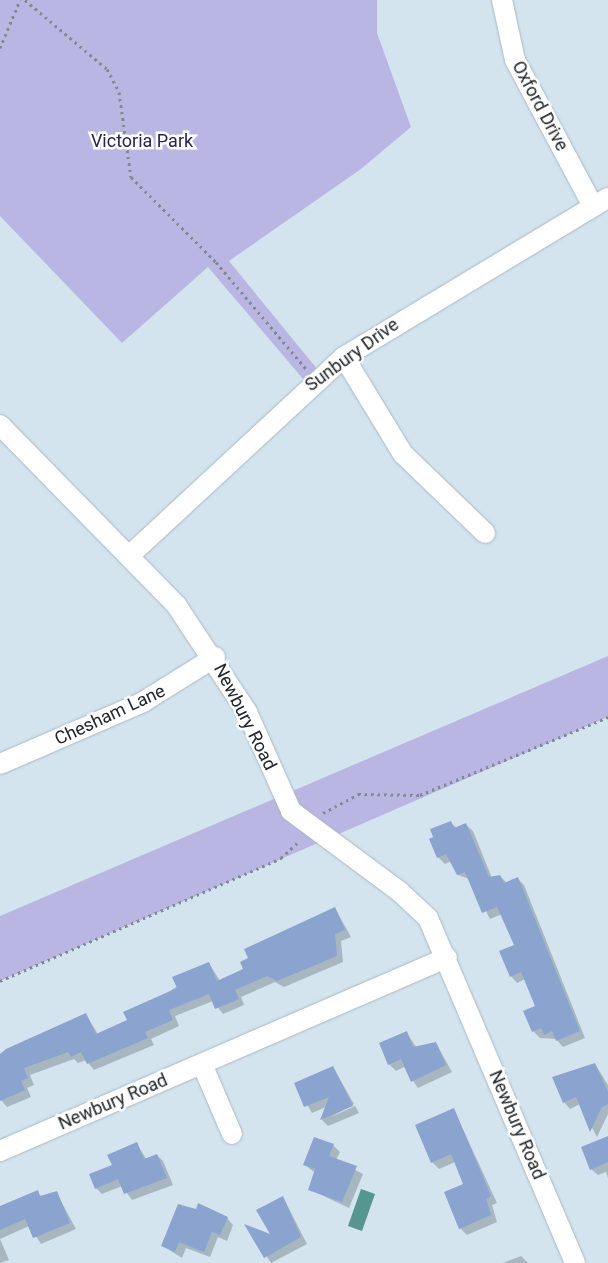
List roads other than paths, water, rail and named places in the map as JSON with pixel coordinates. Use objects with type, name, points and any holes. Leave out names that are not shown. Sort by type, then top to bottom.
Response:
[{"type":"street","name":"Oxford Drive","points":[[502,0],[515,60],[600,202]]},
{"type":"street","name":"Sunbury Drive","points":[[129,556],[315,380],[344,357],[600,202]]},
{"type":"street","points":[[344,357],[403,454],[485,533]]},
{"type":"street","name":"Newbury Road","points":[[0,425],[177,606],[215,657],[246,712],[291,811],[417,906],[432,924],[575,1263]]},
{"type":"street","name":"Chesham Lane","points":[[0,764],[143,702],[215,657]]},
{"type":"street","name":"Newbury Road","points":[[0,1151],[447,958]]},
{"type":"street","points":[[202,1064],[232,1134]]},
{"type":"park label","name":"Victoria Park","points":[[142,141]]}]
